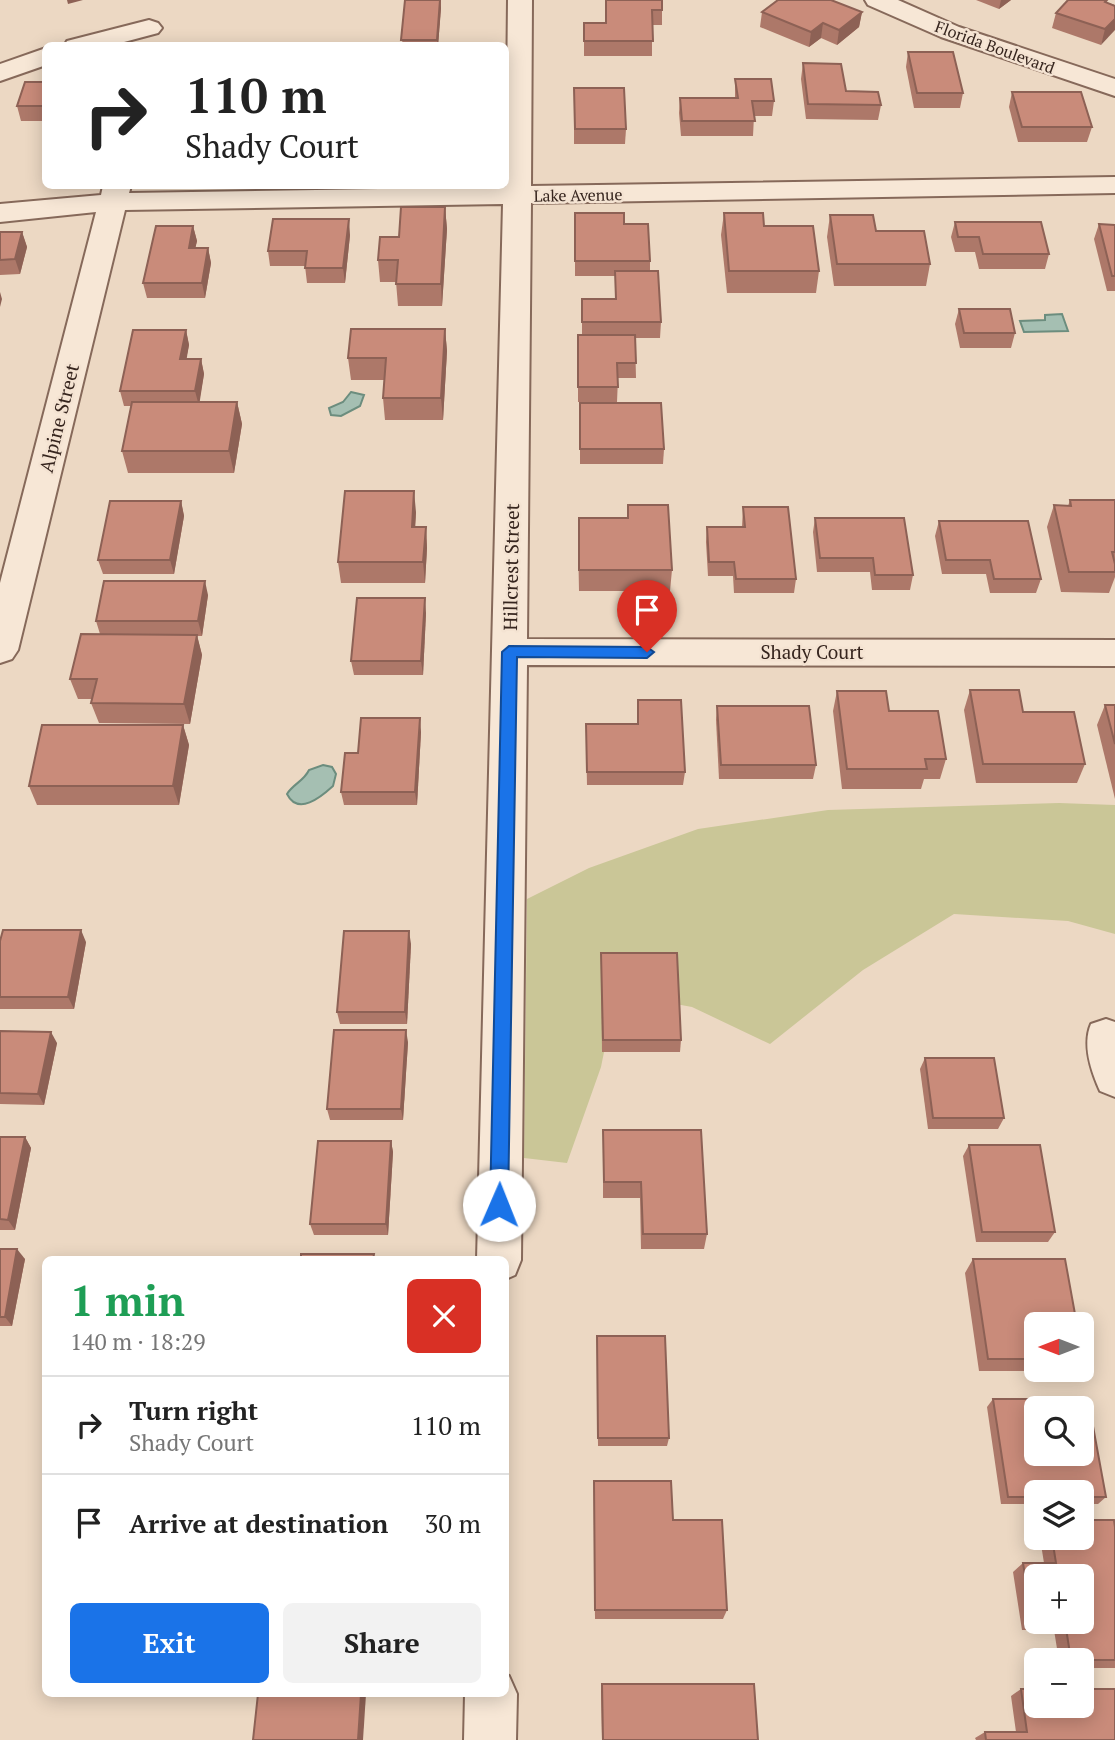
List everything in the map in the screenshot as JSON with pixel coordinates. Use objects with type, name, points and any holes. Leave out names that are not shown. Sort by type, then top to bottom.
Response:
[{"type":"street","points":[[108,42],[148,37],[156,0]]},
{"type":"street","name":"Hillcrest Street","points":[[499,1256],[520,0]]},
{"type":"street","name":"Florida Boulevard","points":[[877,0],[950,32],[1115,88]]},
{"type":"street","points":[[0,73],[42,57]]},
{"type":"street","name":"Lake Avenue","points":[[0,213],[115,194],[517,196],[1115,185]]},
{"type":"street","name":"Alpine Street","points":[[0,650],[115,194]]},
{"type":"street","name":"Shady Court","points":[[509,652],[1115,653]]},
{"type":"street","points":[[1106,1037],[1115,1078]]},
{"type":"street","points":[[490,1740],[491,1697]]},
{"type":"shaded area","points":[[1062,314],[1068,331],[1024,332],[1020,321],[1045,320],[1045,315]]},
{"type":"shaded area","points":[[351,392],[364,395],[360,406],[341,416],[331,415],[329,408],[343,402]]},
{"type":"shaded area","points":[[323,765],[332,767],[336,774],[333,786],[310,802],[297,804],[287,794],[289,791],[309,770]]},
{"type":"shaded area","points":[[1059,803],[1115,805],[1115,934],[1068,921],[954,914],[863,970],[770,1044],[692,1007],[616,993],[601,1067],[567,1163],[524,1158],[527,899],[589,868],[698,829],[828,810]]},
{"type":"building","points":[[405,0],[440,0],[437,40],[401,40]]},
{"type":"building","points":[[606,0],[662,0],[662,10],[652,10],[653,41],[584,41],[584,23],[606,23]]},
{"type":"building","points":[[778,0],[831,0],[862,12],[839,30],[823,23],[811,32],[762,12]]},
{"type":"building","points":[[1068,0],[1107,0],[1105,2],[1115,6],[1115,19],[1105,29],[1056,13]]},
{"type":"building","points":[[908,52],[953,52],[963,93],[917,93]]},
{"type":"building","points":[[803,63],[841,64],[846,91],[878,92],[881,105],[808,104]]},
{"type":"building","points":[[735,79],[771,79],[774,101],[752,101],[755,121],[682,121],[680,98],[738,98]]},
{"type":"building","points":[[25,82],[42,82],[42,106],[17,106]]},
{"type":"building","points":[[574,88],[624,88],[626,129],[575,129]]},
{"type":"building","points":[[1012,92],[1081,92],[1092,127],[1022,127]]},
{"type":"building","points":[[401,207],[445,207],[441,284],[396,284],[398,260],[378,260],[380,237],[399,237]]},
{"type":"building","points":[[575,213],[624,213],[624,224],[648,224],[650,261],[575,261]]},
{"type":"building","points":[[724,213],[763,213],[764,226],[813,226],[819,271],[729,271]]},
{"type":"building","points":[[830,215],[873,215],[876,231],[924,231],[930,264],[837,264]]},
{"type":"building","points":[[273,219],[349,219],[343,268],[305,268],[307,251],[268,251]]},
{"type":"building","points":[[955,222],[1041,222],[1049,254],[983,254],[979,237],[958,237]]},
{"type":"building","points":[[1099,224],[1115,225],[1115,276],[1112,276]]},
{"type":"building","points":[[156,226],[193,226],[189,248],[208,248],[202,283],[143,283]]},
{"type":"building","points":[[0,232],[22,232],[15,259],[0,260]]},
{"type":"building","points":[[615,271],[658,271],[661,322],[582,322],[582,299],[616,299]]},
{"type":"building","points":[[959,309],[1010,309],[1015,333],[964,333]]},
{"type":"building","points":[[351,329],[445,329],[441,398],[383,398],[386,358],[348,358]]},
{"type":"building","points":[[133,330],[186,330],[180,359],[201,359],[195,391],[120,391]]},
{"type":"building","points":[[578,335],[635,335],[636,363],[617,363],[618,387],[578,387]]},
{"type":"building","points":[[132,402],[237,402],[229,451],[122,451]]},
{"type":"building","points":[[580,403],[661,403],[664,449],[580,449]]},
{"type":"building","points":[[345,491],[414,491],[412,527],[426,527],[423,562],[338,562]]},
{"type":"building","points":[[1070,500],[1115,500],[1115,552],[1112,552],[1115,572],[1069,572],[1054,505],[1071,506]]},
{"type":"building","points":[[110,501],[181,501],[170,560],[98,560]]},
{"type":"building","points":[[628,505],[668,505],[672,570],[579,570],[579,518],[628,518]]},
{"type":"building","points":[[743,507],[788,507],[796,579],[736,579],[734,562],[709,562],[707,527],[745,527]]},
{"type":"building","points":[[815,518],[904,518],[913,575],[875,575],[873,558],[820,558]]},
{"type":"building","points":[[939,521],[1028,521],[1041,579],[994,579],[990,560],[946,560]]},
{"type":"building","points":[[104,581],[205,581],[198,621],[96,621]]},
{"type":"building","points":[[357,598],[425,598],[421,661],[351,661]]},
{"type":"building","points":[[81,634],[197,635],[184,704],[91,703],[97,679],[70,679]]},
{"type":"building","points":[[970,690],[1019,690],[1023,712],[1074,712],[1085,764],[983,764]]},
{"type":"building","points":[[837,691],[886,691],[889,711],[938,711],[946,759],[925,759],[927,769],[847,769]]},
{"type":"building","points":[[638,700],[681,700],[685,772],[587,772],[586,724],[638,724]]},
{"type":"building","points":[[1105,705],[1115,705],[1115,744]]},
{"type":"building","points":[[717,706],[809,706],[816,765],[721,765]]},
{"type":"building","points":[[361,718],[420,718],[415,792],[341,792],[345,753],[358,753]]},
{"type":"building","points":[[42,725],[183,725],[173,786],[29,786]]},
{"type":"building","points":[[3,930],[81,930],[68,997],[0,997],[0,941]]},
{"type":"building","points":[[344,931],[409,931],[405,1012],[337,1012]]},
{"type":"building","points":[[601,953],[677,953],[681,1040],[603,1040]]},
{"type":"building","points":[[334,1030],[406,1030],[401,1109],[327,1109]]},
{"type":"building","points":[[0,1031],[51,1032],[38,1094],[0,1093]]},
{"type":"building","points":[[925,1058],[994,1058],[1004,1118],[933,1118]]},
{"type":"building","points":[[603,1130],[701,1130],[707,1234],[643,1234],[641,1182],[604,1182]]},
{"type":"building","points":[[0,1137],[25,1137],[8,1220],[0,1219]]},
{"type":"building","points":[[318,1141],[391,1141],[386,1224],[310,1224]]},
{"type":"building","points":[[969,1145],[1040,1145],[1055,1232],[982,1232]]},
{"type":"building","points":[[0,1249],[17,1249],[5,1317],[0,1317]]},
{"type":"building","points":[[301,1254],[374,1254],[374,1256]]},
{"type":"building","points":[[973,1259],[1065,1259],[1075,1312],[1024,1312],[1024,1359],[988,1359]]},
{"type":"building","points":[[597,1336],[665,1336],[669,1438],[598,1438]]},
{"type":"building","points":[[993,1399],[1024,1399],[1024,1466],[1094,1466],[1094,1432],[1106,1497],[1094,1497],[1094,1480],[1024,1480],[1024,1497],[1008,1497]]},
{"type":"building","points":[[594,1481],[671,1481],[673,1520],[722,1520],[727,1610],[595,1610]]},
{"type":"building","points":[[1094,1520],[1114,1520],[1115,1660],[1094,1660],[1094,1648],[1069,1648],[1067,1634],[1094,1634],[1094,1564],[1024,1564],[1024,1570],[1023,1563],[1056,1563],[1054,1550],[1094,1550]]},
{"type":"building","points":[[602,1684],[754,1684],[758,1740],[603,1740]]},
{"type":"building","points":[[1021,1689],[1024,1689],[1024,1710]]},
{"type":"building","points":[[1094,1689],[1115,1689],[1115,1740],[986,1740],[985,1732],[1027,1732],[1025,1718],[1094,1718]]},
{"type":"building","points":[[258,1697],[361,1697],[358,1740],[253,1740]]},
{"type":"route","points":[[499,1205],[509,652],[647,652]]}]
